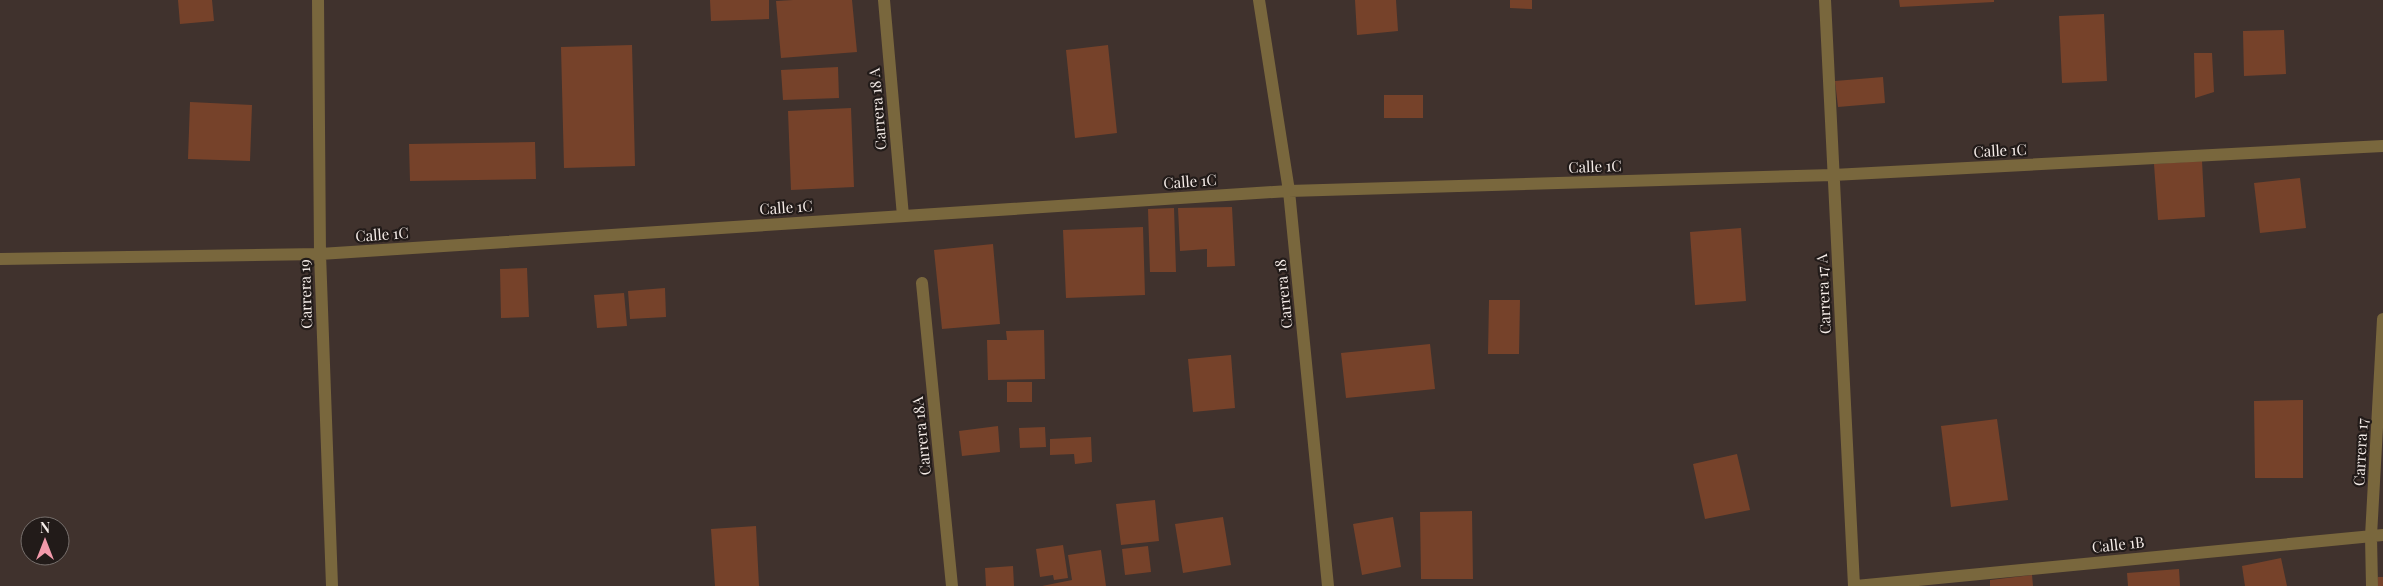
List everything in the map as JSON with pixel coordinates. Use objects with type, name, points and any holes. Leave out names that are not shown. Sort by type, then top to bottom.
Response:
[{"type":"street","name":"Carrera 19","points":[[318,0],[320,254],[332,586]]},
{"type":"street","name":"Carrera 18 A","points":[[884,0],[903,216]]},
{"type":"street","name":"Carrera 18","points":[[1259,0],[1289,191],[1328,586]]},
{"type":"street","name":"Carrera 17 A","points":[[1825,0],[1855,586]]},
{"type":"street","name":"Calle 1C","points":[[0,259],[320,254],[1289,191],[1834,175],[2383,146]]},
{"type":"street","name":"Carrera 18A","points":[[922,283],[952,586]]},
{"type":"street","name":"Carrera 17","points":[[2372,586],[2377,535],[2383,319]]},
{"type":"street","name":"Calle 1B","points":[[1855,586],[2377,535]]},
{"type":"building","points":[[178,0],[212,0],[214,21],[180,24]]},
{"type":"building","points":[[710,0],[769,0],[769,19],[711,21]]},
{"type":"building","points":[[852,0],[857,52],[781,58],[776,1]]},
{"type":"building","points":[[1355,0],[1396,0],[1398,31],[1357,35]]},
{"type":"building","points":[[1510,0],[1532,0],[1532,9],[1510,8]]},
{"type":"building","points":[[1899,0],[1994,0],[1994,2],[1900,7]]},
{"type":"building","points":[[2104,14],[2107,81],[2062,83],[2059,16]]},
{"type":"building","points":[[2284,30],[2286,74],[2244,76],[2243,31]]},
{"type":"building","points":[[632,45],[635,166],[564,168],[561,47]]},
{"type":"building","points":[[1108,45],[1117,133],[1075,138],[1066,50]]},
{"type":"building","points":[[2194,53],[2212,53],[2214,92],[2195,98]]},
{"type":"building","points":[[838,67],[839,98],[783,100],[781,70]]},
{"type":"building","points":[[1883,77],[1885,103],[1838,107],[1835,81]]},
{"type":"building","points":[[1384,95],[1423,95],[1423,118],[1384,118]]},
{"type":"building","points":[[190,102],[252,105],[250,161],[188,159]]},
{"type":"building","points":[[851,108],[854,187],[791,190],[788,111]]},
{"type":"building","points":[[535,142],[536,179],[410,181],[409,144]]},
{"type":"building","points":[[2202,161],[2205,217],[2158,220],[2154,164]]},
{"type":"building","points":[[2300,178],[2306,228],[2260,233],[2254,183]]},
{"type":"building","points":[[1232,207],[1235,266],[1207,267],[1207,249],[1180,251],[1178,208]]},
{"type":"building","points":[[1174,208],[1176,272],[1150,272],[1148,209]]},
{"type":"building","points":[[1143,227],[1145,295],[1066,298],[1063,230]]},
{"type":"building","points":[[1741,228],[1746,301],[1695,305],[1690,232]]},
{"type":"building","points":[[993,244],[1000,324],[942,329],[934,250]]},
{"type":"building","points":[[527,268],[529,317],[501,318],[500,269]]},
{"type":"building","points":[[665,288],[666,317],[630,319],[628,291]]},
{"type":"building","points":[[624,293],[627,326],[597,328],[594,295]]},
{"type":"building","points":[[1489,300],[1520,300],[1519,354],[1488,354]]},
{"type":"building","points":[[1044,330],[1045,379],[988,380],[987,340],[1007,340],[1006,331]]},
{"type":"building","points":[[1430,344],[1435,389],[1346,398],[1341,353]]},
{"type":"building","points":[[1231,355],[1235,408],[1193,412],[1188,359]]},
{"type":"building","points":[[1007,382],[1032,382],[1032,402],[1007,402]]},
{"type":"building","points":[[2303,400],[2303,478],[2255,478],[2254,401]]},
{"type":"building","points":[[1997,419],[2008,500],[1951,507],[1941,426]]},
{"type":"building","points":[[998,426],[1000,452],[962,456],[959,431]]},
{"type":"building","points":[[1045,427],[1046,447],[1020,448],[1019,428]]},
{"type":"building","points":[[1091,437],[1092,462],[1075,464],[1074,454],[1050,455],[1050,439]]},
{"type":"building","points":[[1737,454],[1750,510],[1705,519],[1693,464]]},
{"type":"building","points":[[1155,500],[1159,541],[1121,545],[1116,504]]},
{"type":"building","points":[[1472,511],[1473,579],[1421,579],[1420,512]]},
{"type":"building","points":[[1223,517],[1231,565],[1183,573],[1175,524]]},
{"type":"building","points":[[1393,517],[1401,567],[1362,575],[1353,524]]},
{"type":"building","points":[[756,526],[759,586],[715,586],[711,529]]},
{"type":"building","points":[[1063,545],[1068,578],[1054,580],[1053,575],[1040,577],[1036,549]]},
{"type":"building","points":[[1148,546],[1151,572],[1125,575],[1122,549]]},
{"type":"building","points":[[1101,550],[1106,586],[1042,586],[1072,580],[1068,555]]},
{"type":"building","points":[[2281,558],[2287,586],[2245,586],[2242,566]]},
{"type":"building","points":[[1013,566],[1014,586],[986,586],[985,568]]},
{"type":"building","points":[[2179,569],[2180,586],[2128,586],[2127,573]]},
{"type":"building","points":[[2032,575],[2033,586],[1990,586],[1990,580]]},
{"type":"building","points":[[2378,577],[2383,577],[2383,586],[2378,586]]}]
